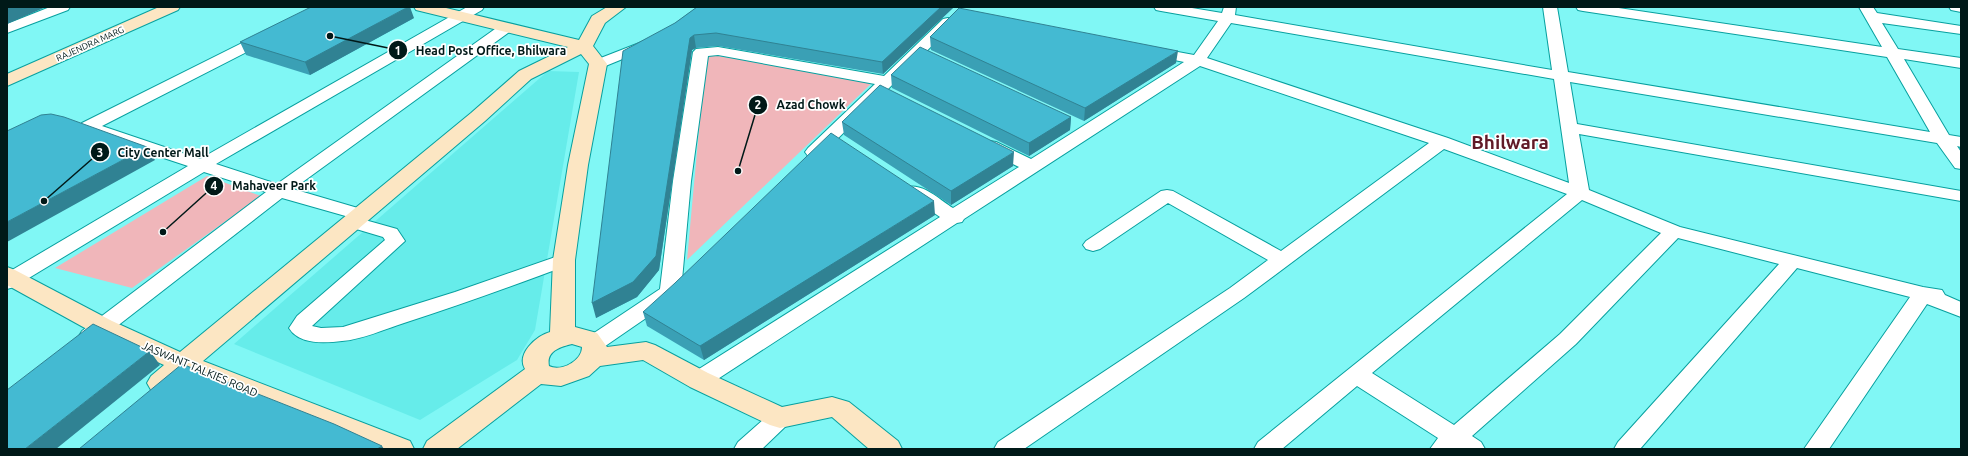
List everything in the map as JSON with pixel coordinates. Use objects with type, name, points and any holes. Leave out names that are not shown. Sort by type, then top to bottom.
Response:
[{"type":"street","points":[[7,29],[63,7]]},
{"type":"street","name":"RAJENDRA MARG","points":[[7,81],[172,7]]},
{"type":"street","points":[[422,7],[584,46],[598,64],[578,165],[564,260],[562,336]]},
{"type":"street","points":[[9,278],[477,7]]},
{"type":"street","points":[[147,394],[478,117],[525,75],[584,46],[598,20],[618,7]]},
{"type":"street","points":[[1161,7],[1229,13],[1562,76],[1961,142]]},
{"type":"street","points":[[1550,7],[1562,76],[1568,127],[1580,193]]},
{"type":"street","points":[[1583,7],[1961,63]]},
{"type":"street","points":[[1956,7],[1961,8]]},
{"type":"street","points":[[1869,12],[1942,138],[1961,164]]},
{"type":"street","points":[[1869,12],[1961,30]]},
{"type":"street","points":[[802,163],[837,140],[886,89],[925,54],[960,13]]},
{"type":"street","points":[[698,380],[1033,167],[1081,128],[1198,60],[1229,13]]},
{"type":"street","points":[[79,345],[279,192],[507,27]]},
{"type":"street","points":[[88,127],[277,32]]},
{"type":"street","points":[[598,64],[660,38]]},
{"type":"street","points":[[1136,48],[1198,60],[1442,142],[1580,193],[1674,231],[1923,294],[1961,310]]},
{"type":"street","points":[[670,292],[682,181],[701,52],[718,51],[886,89]]},
{"type":"street","points":[[70,123],[88,127],[357,218],[390,233],[395,241],[304,321],[300,328],[305,332],[321,335],[344,334],[462,297],[564,260]]},
{"type":"street","points":[[1568,127],[1961,196]]},
{"type":"street","points":[[977,139],[1033,167]]},
{"type":"street","points":[[1006,449],[1236,294],[1442,142]]},
{"type":"street","points":[[902,183],[955,218]]},
{"type":"street","points":[[1266,449],[1356,374],[1580,193]]},
{"type":"street","points":[[1093,245],[1167,195],[1282,260]]},
{"type":"street","points":[[1448,443],[1568,339],[1674,231]]},
{"type":"street","points":[[1626,449],[1794,261]]},
{"type":"street","points":[[593,351],[589,339],[581,336],[562,336],[545,344],[535,356],[535,368],[539,372],[554,377],[567,375],[580,370],[593,351],[670,292],[687,275]]},
{"type":"street","name":"JASWANT TALKIES ROAD","points":[[9,278],[103,327],[184,364],[400,449]]},
{"type":"street","points":[[1923,294],[1961,297]]},
{"type":"street","points":[[1816,449],[1840,417],[1923,294]]},
{"type":"street","points":[[593,351],[646,351],[698,380],[780,418]]},
{"type":"street","points":[[437,449],[539,372]]},
{"type":"street","points":[[1356,374],[1448,443],[1474,449]]},
{"type":"street","points":[[748,448],[780,418],[832,406],[840,409],[888,449]]},
{"type":"shaded area","points":[[706,54],[874,81],[687,260]]},
{"type":"shaded area","points":[[548,71],[579,72],[535,330],[517,360],[420,420],[234,344]]},
{"type":"shaded area","points":[[207,176],[261,196],[132,288],[55,268]]},
{"type":"building","points":[[311,7],[408,7],[305,62],[240,42]]},
{"type":"building","points":[[697,7],[941,7],[882,62],[716,33],[694,35],[690,38],[656,256],[633,282],[592,303],[623,51],[675,23]]},
{"type":"building","points":[[959,8],[1178,51],[1085,108],[930,37]]},
{"type":"building","points":[[920,47],[1071,117],[1029,143],[891,75]]},
{"type":"building","points":[[880,85],[1014,152],[951,191],[842,122]]},
{"type":"building","points":[[51,114],[64,117],[147,147],[7,222],[7,131],[41,115]]},
{"type":"building","points":[[831,133],[934,201],[700,346],[643,312],[675,283]]},
{"type":"building","points":[[93,324],[150,351],[25,449],[7,449],[7,390]]},
{"type":"building","points":[[182,364],[334,424],[382,446],[377,449],[79,449]]},
{"type":"place","name":"Head Post Office, Bhilwara","points":[[330,36]]},
{"type":"place","name":"Azad Chowk","points":[[738,171]]},
{"type":"place","name":"City Center Mall","points":[[44,201]]},
{"type":"place","name":"Mahaveer Park","points":[[163,232]]},
{"type":"district","name":"Bhilwara","points":[[1510,142]]}]
